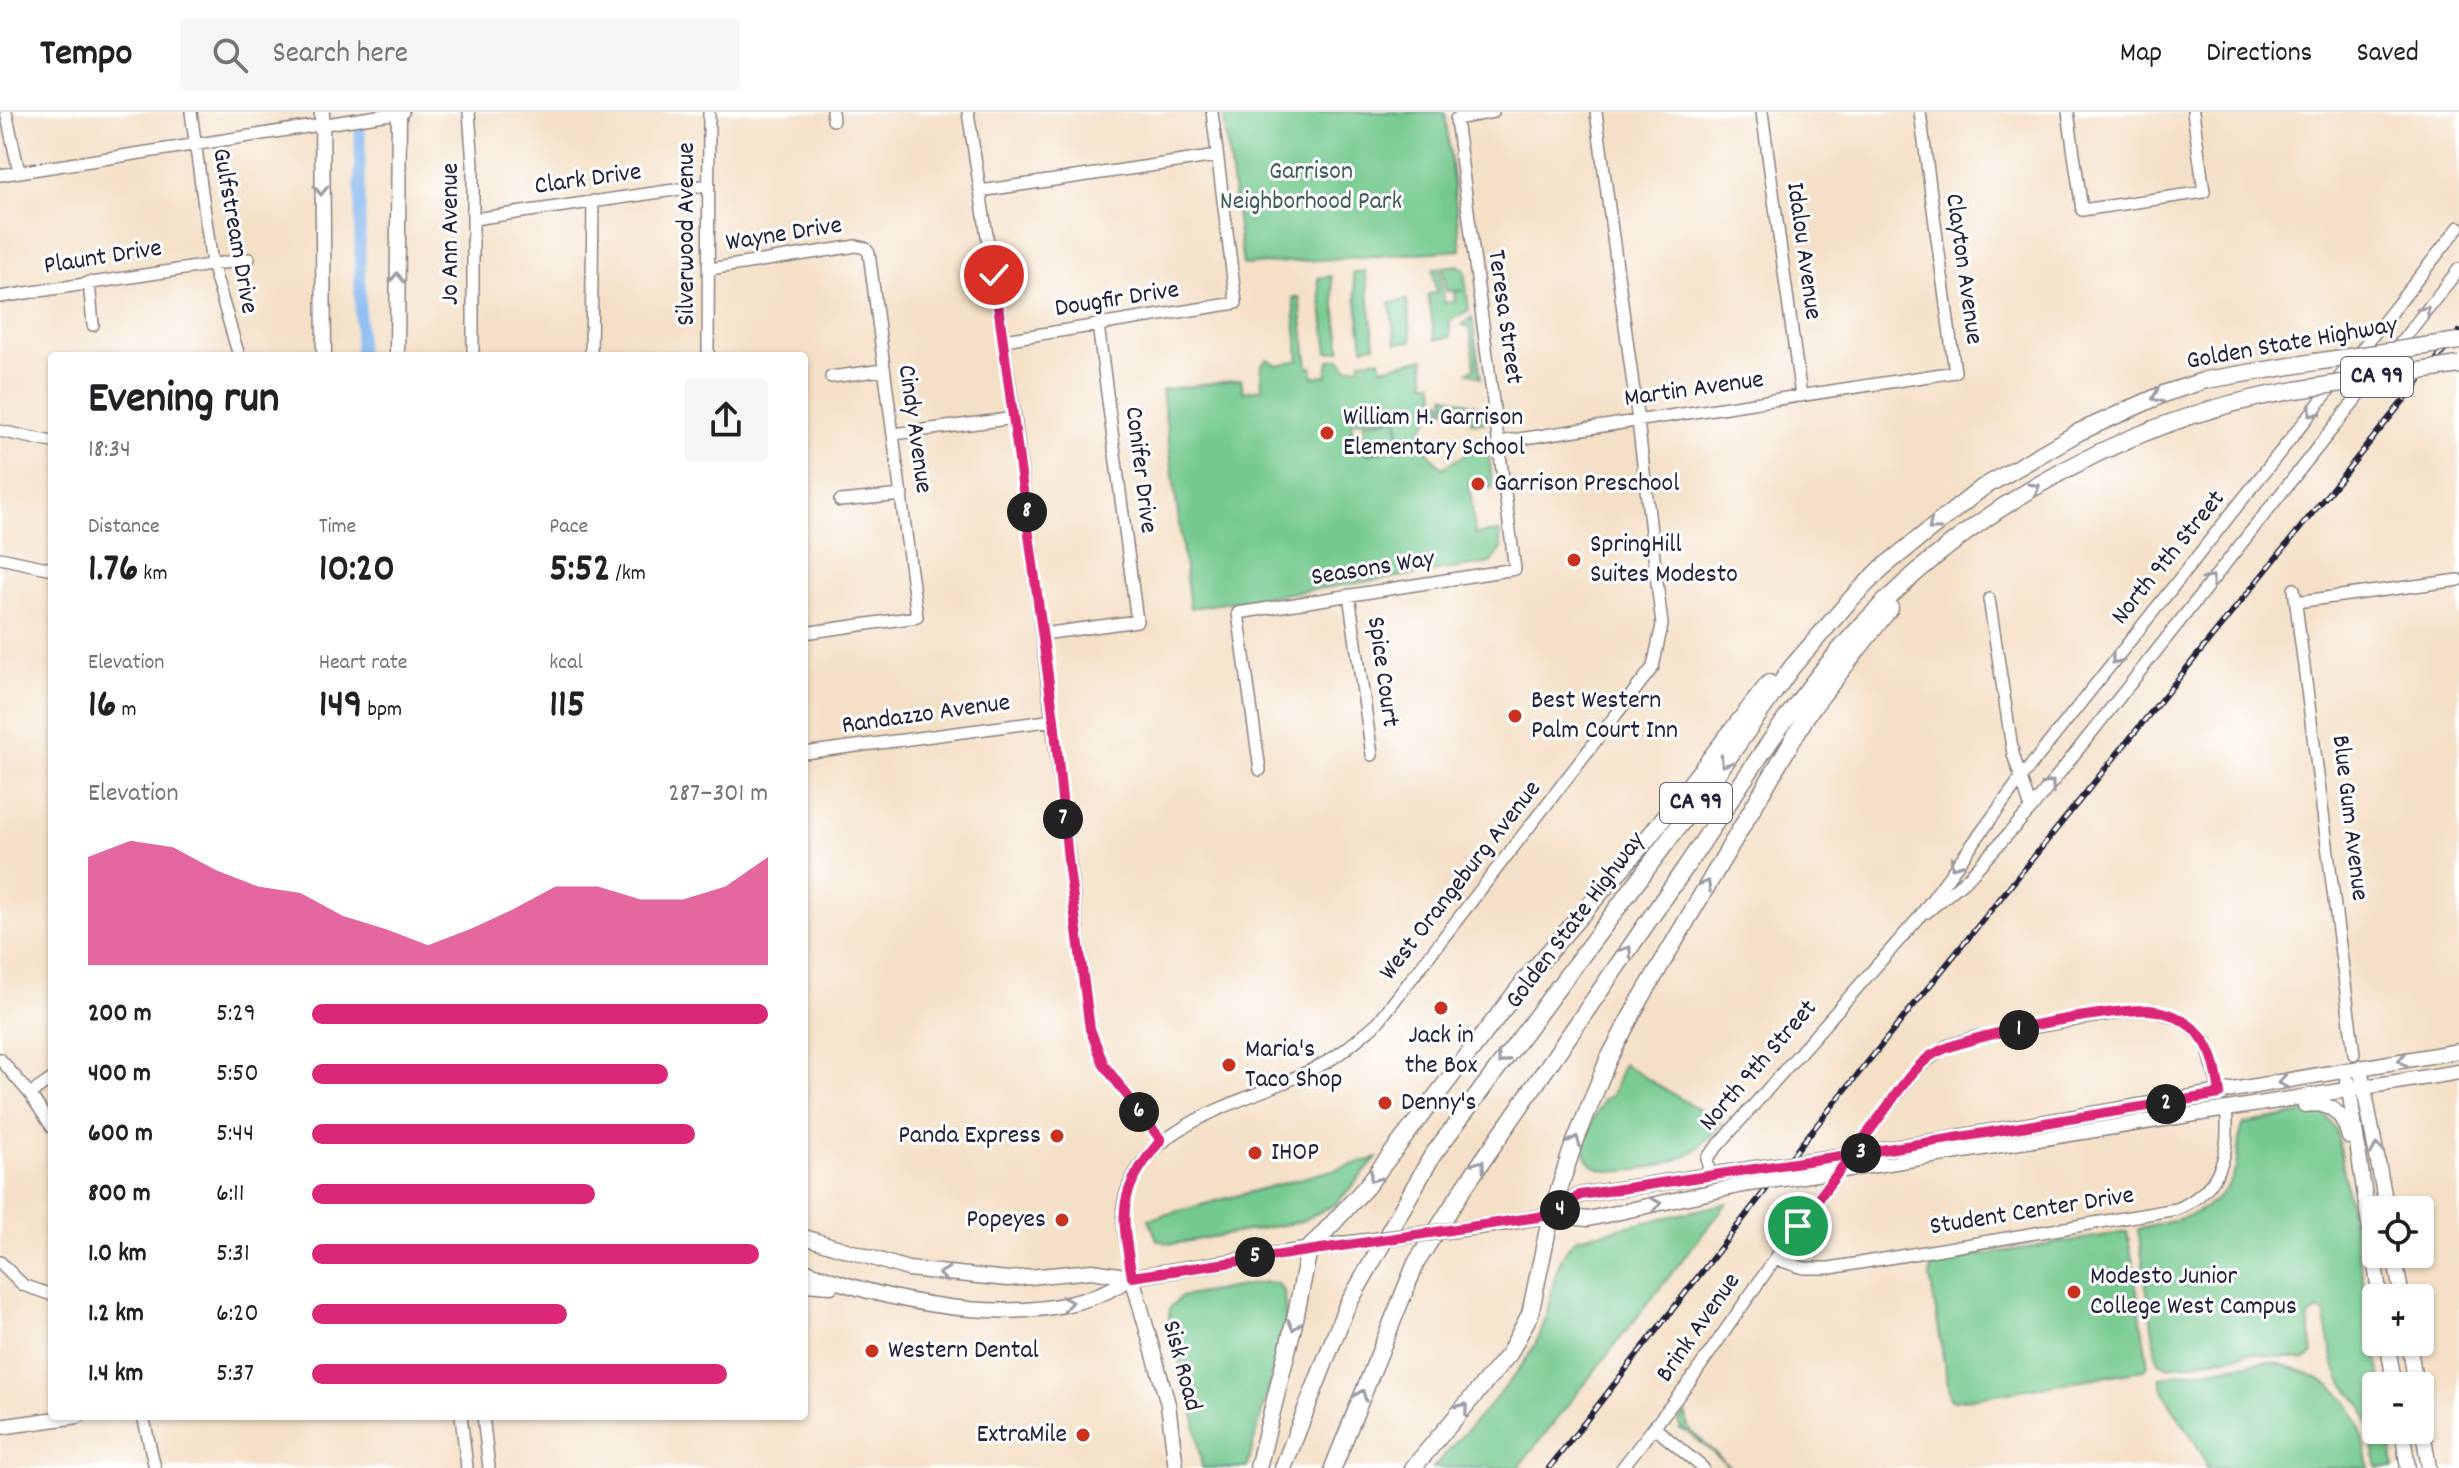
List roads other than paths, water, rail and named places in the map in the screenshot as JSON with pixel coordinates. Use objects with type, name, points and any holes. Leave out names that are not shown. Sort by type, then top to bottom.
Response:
[{"type":"highway","name":"Golden State Highway","points":[[1283,1468],[1346,1308],[1432,1156],[1705,791],[1792,667],[1882,568],[1982,488],[2079,432],[2193,384],[2459,341]]},
{"type":"highway","name":"Golden State Highway","points":[[1333,1468],[1416,1263],[1465,1186],[1822,670],[1860,626],[1918,572],[2018,497],[2092,457],[2208,411],[2296,390],[2459,365]]},
{"type":"highway","points":[[1413,1468],[1509,1354],[1521,1332],[1535,1295],[1551,1215],[1571,1152],[1608,1060],[1660,962],[1809,712],[1918,572]]},
{"type":"highway","points":[[1258,1468],[1309,1249],[1366,1187],[1534,969],[1648,838],[1739,718],[1788,660],[1851,599]]},
{"type":"main road","points":[[397,352],[400,112]]},
{"type":"main road","points":[[322,118],[324,352]]},
{"type":"main road","points":[[1551,1215],[1580,1195],[1709,1173],[1894,1148],[2220,1094],[2353,1064],[2459,1051]]},
{"type":"main road","name":"Blue Gum Avenue","points":[[2353,1064],[2366,1087],[2385,1196]]},
{"type":"main road","name":"Blue Gum Avenue","points":[[2353,1064],[2349,1089],[2364,1196]]},
{"type":"main road","points":[[808,1238],[873,1261],[947,1275],[1008,1279],[1092,1271],[1132,1277],[1551,1215],[1588,1219],[1743,1185],[2459,1072]]},
{"type":"main road","points":[[2226,1110],[2250,1113],[2316,1103],[2334,1108],[2347,1130],[2362,1196]]},
{"type":"main road","points":[[808,1272],[854,1289]]},
{"type":"main road","points":[[808,1284],[854,1289],[921,1303],[1028,1308],[1108,1294],[1132,1277]]},
{"type":"main road","name":"Sisk Road","points":[[1132,1277],[1168,1404],[1176,1468]]},
{"type":"main road","points":[[0,1427],[50,1420]]},
{"type":"main road","points":[[2404,1444],[2408,1468]]},
{"type":"main road","points":[[2425,1444],[2429,1468]]},
{"type":"street","points":[[6,112],[19,172]]},
{"type":"street","name":"Gulfstream Drive","points":[[191,112],[212,264],[238,352]]},
{"type":"street","points":[[0,175],[196,143],[322,118],[400,112]]},
{"type":"street","name":"Jo Ann Avenue","points":[[469,112],[474,219],[473,352]]},
{"type":"street","name":"Silverwood Avenue","points":[[708,352],[709,112]]},
{"type":"street","points":[[968,112],[1015,418],[1090,1029],[1104,1065],[1161,1140]]},
{"type":"street","points":[[980,191],[1217,156],[1212,112]]},
{"type":"street","name":"Teresa Street","points":[[1493,112],[1456,119],[1515,569]]},
{"type":"street","name":"West Orangeburg Avenue","points":[[1132,1277],[1123,1219],[1126,1193],[1141,1164],[1161,1140],[1187,1124],[1321,1066],[1378,1022],[1644,682],[1658,654],[1662,625],[1596,112]]},
{"type":"street","name":"Idalou Avenue","points":[[1762,112],[1801,396]]},
{"type":"street","name":"Clayton Avenue","points":[[1895,382],[1955,372],[1920,112]]},
{"type":"street","points":[[2068,112],[2082,210],[2204,192],[2193,112]]},
{"type":"street","name":"Dougfir Drive","points":[[1004,340],[1236,303],[1217,156]]},
{"type":"street","name":"Clark Drive","points":[[474,219],[709,185]]},
{"type":"street","points":[[591,352],[593,201]]},
{"type":"street","name":"North 9th Street","points":[[1709,1173],[1707,1158],[1917,920],[2021,778],[2459,227]]},
{"type":"street","name":"Wayne Drive","points":[[710,269],[865,248]]},
{"type":"street","name":"Cindy Avenue","points":[[808,632],[917,617],[870,258],[865,248]]},
{"type":"street","name":"Plaunt Drive","points":[[0,297],[249,259]]},
{"type":"street","name":"North 9th Street","points":[[1917,920],[1969,877],[2031,809],[2459,269]]},
{"type":"street","points":[[89,282],[93,325]]},
{"type":"street","name":"Conifer Drive","points":[[1043,634],[1137,621],[1098,325]]},
{"type":"street","points":[[831,377],[883,370]]},
{"type":"street","name":"Martin Avenue","points":[[1499,442],[1895,382]]},
{"type":"street","points":[[894,434],[1015,418]]},
{"type":"street","points":[[0,431],[48,441]]},
{"type":"street","points":[[840,501],[902,495]]},
{"type":"street","points":[[0,558],[48,568]]},
{"type":"street","name":"Seasons Way","points":[[1260,770],[1238,613],[1515,569]]},
{"type":"street","points":[[2296,602],[2459,580]]},
{"type":"street","name":"Blue Gum Avenue","points":[[2294,589],[2353,1064]]},
{"type":"street","name":"Spice Court","points":[[1349,595],[1372,755]]},
{"type":"street","points":[[1989,599],[2013,754],[2031,809]]},
{"type":"street","name":"Randazzo Avenue","points":[[808,752],[1054,720]]},
{"type":"street","name":"Brink Avenue","points":[[1622,1468],[1655,1428],[1776,1259],[1926,1060],[1947,1046],[1972,1038],[2122,1012],[2153,1010],[2182,1020],[2206,1041],[2220,1094]]},
{"type":"street","points":[[0,1059],[48,1121]]},
{"type":"street","points":[[30,1094],[48,1082]]},
{"type":"street","name":"Student Center Drive","points":[[1776,1259],[1804,1268],[1830,1268],[2177,1209],[2204,1192],[2224,1163],[2228,1147],[2226,1110]]},
{"type":"street","points":[[0,1262],[23,1285],[48,1294]]},
{"type":"street","points":[[144,1420],[155,1468]]},
{"type":"street","points":[[461,1420],[467,1468]]},
{"type":"street","points":[[483,1420],[489,1468]]},
{"type":"street","points":[[1655,1428],[1703,1468]]},
{"type":"waterway","points":[[360,131],[360,352]]},
{"type":"railway","points":[[1549,1468],[1803,1142],[2459,332]]},
{"type":"place","name":"William H. Garrison Elementary School","points":[[1327,433]]},
{"type":"place","name":"Garrison Preschool","points":[[1478,484]]},
{"type":"place","name":"SpringHill Suites Modesto","points":[[1574,560]]},
{"type":"place","name":"Best Western Palm Court Inn","points":[[1515,716]]},
{"type":"place","name":"Jack in the Box","points":[[1441,1008]]},
{"type":"place","name":"Maria's Taco Shop","points":[[1229,1065]]},
{"type":"place","name":"Denny's","points":[[1385,1103]]},
{"type":"place","name":"Panda Express","points":[[1057,1136]]},
{"type":"place","name":"IHOP","points":[[1255,1153]]},
{"type":"place","name":"Popeyes","points":[[1062,1220]]},
{"type":"place","name":"Modesto Junior College West Campus","points":[[2074,1292]]},
{"type":"place","name":"Western Dental","points":[[872,1351]]},
{"type":"place","name":"ExtraMile","points":[[1083,1435]]},
{"type":"park label","name":"Garrison Neighborhood Park","points":[[1311,187]]}]
